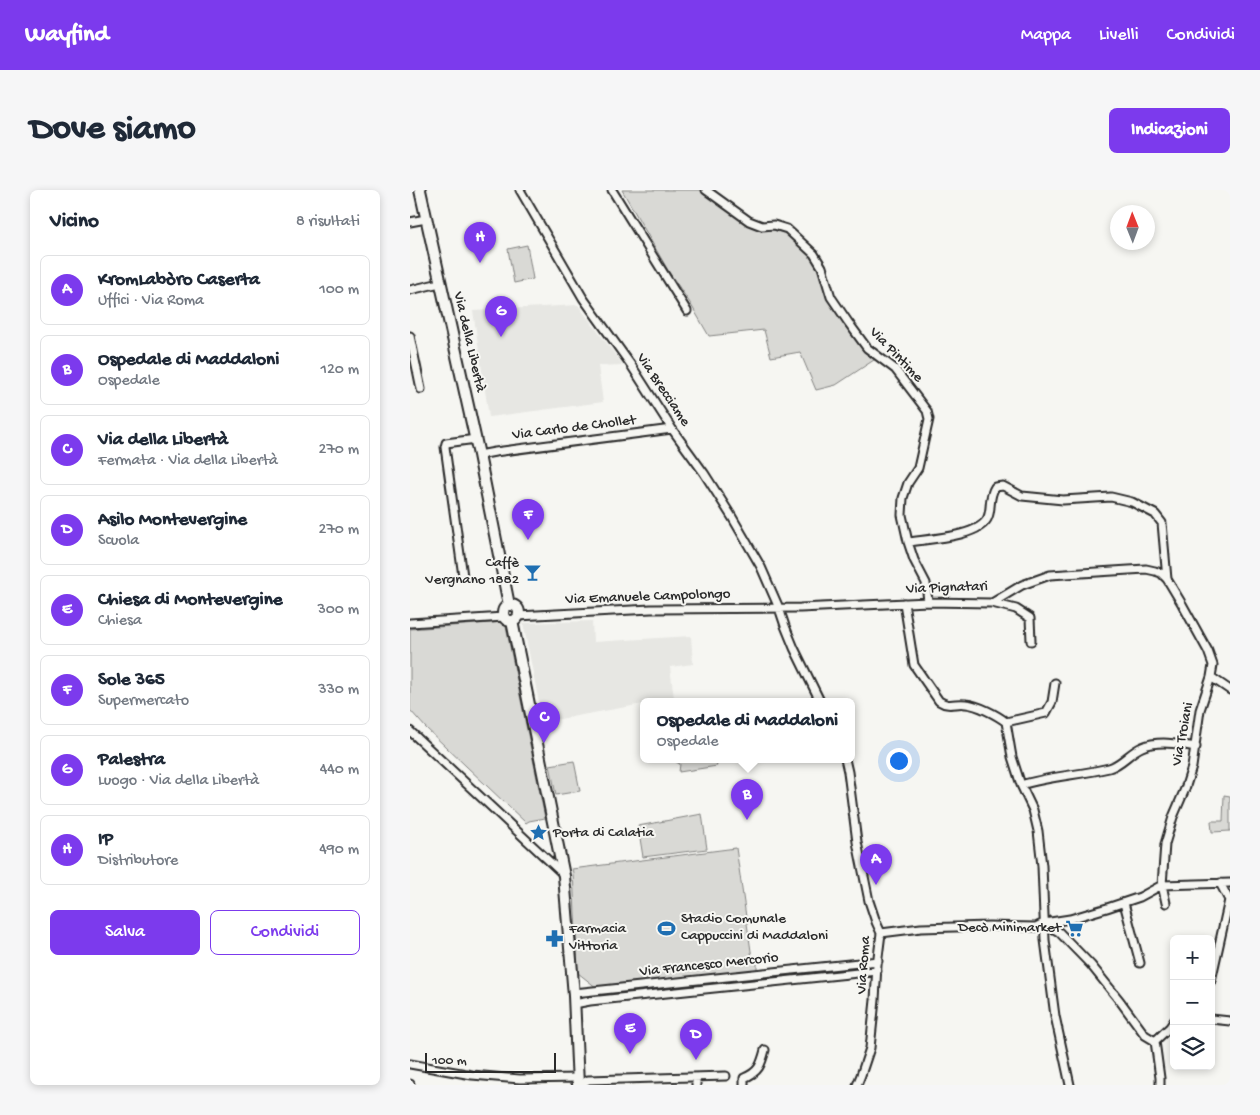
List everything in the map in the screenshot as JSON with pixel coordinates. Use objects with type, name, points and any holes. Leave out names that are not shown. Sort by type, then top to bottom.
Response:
[{"type":"main road","name":"Via della Libertà","points":[[420,190],[476,440],[508,606],[512,605],[517,608],[519,613],[511,618]]},
{"type":"main road","points":[[511,618],[564,876],[574,993],[579,1083]]},
{"type":"street","name":"Via Brecciame","points":[[520,190],[583,298],[631,365],[732,517],[761,567],[779,608]]},
{"type":"street","points":[[612,190],[687,311]]},
{"type":"street","name":"Via Pintime","points":[[706,190],[749,221],[762,226],[774,225],[787,229],[814,254],[822,267],[831,297],[848,322],[867,348],[895,369],[927,410],[929,418],[918,468],[908,484],[903,498],[902,515],[914,560],[926,582],[928,602]]},
{"type":"street","points":[[410,222],[426,219]]},
{"type":"street","points":[[410,290],[440,283]]},
{"type":"street","points":[[410,336],[421,389]]},
{"type":"street","name":"Via Carlo de Chollet","points":[[479,455],[672,429]]},
{"type":"street","points":[[463,576],[445,447],[446,443],[476,440]]},
{"type":"street","points":[[908,542],[976,530],[988,519],[991,494],[995,487],[1003,486],[1022,496],[1063,500],[1111,497],[1132,502],[1155,514],[1162,523],[1167,579]]},
{"type":"street","name":"Via Pignatari","points":[[779,608],[928,602],[992,603],[1022,585],[1050,575],[1077,572],[1146,569],[1155,571],[1167,579]]},
{"type":"street","name":"Via Troiani","points":[[1166,903],[1162,886],[1165,844],[1192,767],[1200,710],[1213,665],[1208,651],[1167,579]]},
{"type":"street","points":[[904,603],[914,666],[939,701],[945,705],[966,703],[1006,722],[1012,757],[1021,785],[1033,810],[1038,831],[1042,866],[1045,940],[1055,1016],[1070,1085]]},
{"type":"street","points":[[992,603],[1016,609],[1030,618],[1030,641]]},
{"type":"street","points":[[779,608],[794,648],[819,698]]},
{"type":"street","name":"Via Emanuele Campolongo","points":[[410,623],[651,609],[779,608]]},
{"type":"street","points":[[1211,676],[1230,690]]},
{"type":"street","points":[[1006,722],[1046,713],[1052,702],[1055,683]]},
{"type":"street","points":[[410,731],[564,876]]},
{"type":"street","points":[[1021,785],[1111,767],[1142,747],[1158,744],[1196,747]]},
{"type":"street","name":"Via Roma","points":[[846,763],[857,842],[869,901],[881,933],[870,1048],[857,1085]]},
{"type":"street","points":[[1211,980],[1229,901],[1220,883]]},
{"type":"street","points":[[881,933],[921,928],[1036,927],[1124,903],[1162,886],[1230,883]]},
{"type":"street","points":[[1124,903],[1140,963]]},
{"type":"street","points":[[1044,924],[1059,932],[1091,965],[1120,1000],[1145,1035],[1155,1041]]},
{"type":"street","name":"Via Francesco Mercorio","points":[[574,993],[878,961]]},
{"type":"street","name":"Via Francesco Mercorio","points":[[574,1004],[877,971]]},
{"type":"street","points":[[1215,1019],[1230,1021]]},
{"type":"street","points":[[1155,1041],[1171,1025]]},
{"type":"street","points":[[1155,1041],[1160,1085]]},
{"type":"street","points":[[744,1085],[744,1078],[751,1076],[760,1066],[765,1050]]},
{"type":"street","points":[[410,1064],[472,1075],[579,1083],[588,1080],[625,1082],[726,1076]]},
{"type":"street","points":[[696,1077],[696,1085]]},
{"type":"shaded area","points":[[622,190],[701,190],[749,224],[784,231],[817,264],[831,305],[865,350],[877,358],[836,385],[816,390],[800,352],[771,357],[764,330],[709,336],[669,272]]},
{"type":"shaded area","points":[[527,245],[533,279],[514,283],[508,249]]},
{"type":"shaded area","points":[[578,305],[623,365],[598,366],[603,402],[489,417],[473,311]]},
{"type":"shaded area","points":[[592,621],[593,642],[691,636],[693,664],[670,667],[674,698],[640,698],[640,705],[543,722],[523,623]]},
{"type":"shaded area","points":[[505,622],[545,818],[526,823],[426,728],[410,710],[410,629]]},
{"type":"shaded area","points":[[574,761],[580,791],[556,795],[550,765]]},
{"type":"shaded area","points":[[678,763],[716,763],[717,766],[679,772],[680,764]]},
{"type":"shaded area","points":[[1224,795],[1230,796],[1230,831],[1212,832],[1211,821],[1223,821]]},
{"type":"shaded area","points":[[702,814],[707,849],[643,857],[638,826]]},
{"type":"shaded area","points":[[736,848],[752,958],[757,962],[757,970],[597,988],[578,973],[572,869]]},
{"type":"place","name":"IP","points":[[480,263]]},
{"type":"place","name":"Palestra","points":[[501,337]]},
{"type":"place","name":"Sole 365","points":[[528,540]]},
{"type":"place","name":"Caffè Vergnano 1882","points":[[533,572]]},
{"type":"place","name":"Via della Libertà","points":[[544,743]]},
{"type":"place","name":"Ospedale di Maddaloni","points":[[747,820]]},
{"type":"place","name":"Porta di Calatia","points":[[539,833]]},
{"type":"place","name":"KromLabòro Caserta","points":[[876,885]]},
{"type":"place","name":"Stadio Comunale Cappuccini di Maddaloni","points":[[667,928]]},
{"type":"place","name":"Decò Minimarket","points":[[1075,928]]},
{"type":"place","name":"Farmacia Vittoria","points":[[555,938]]},
{"type":"place","name":"Chiesa di Montevergine","points":[[630,1054]]},
{"type":"place","name":"Asilo Montevergine","points":[[696,1060]]}]
